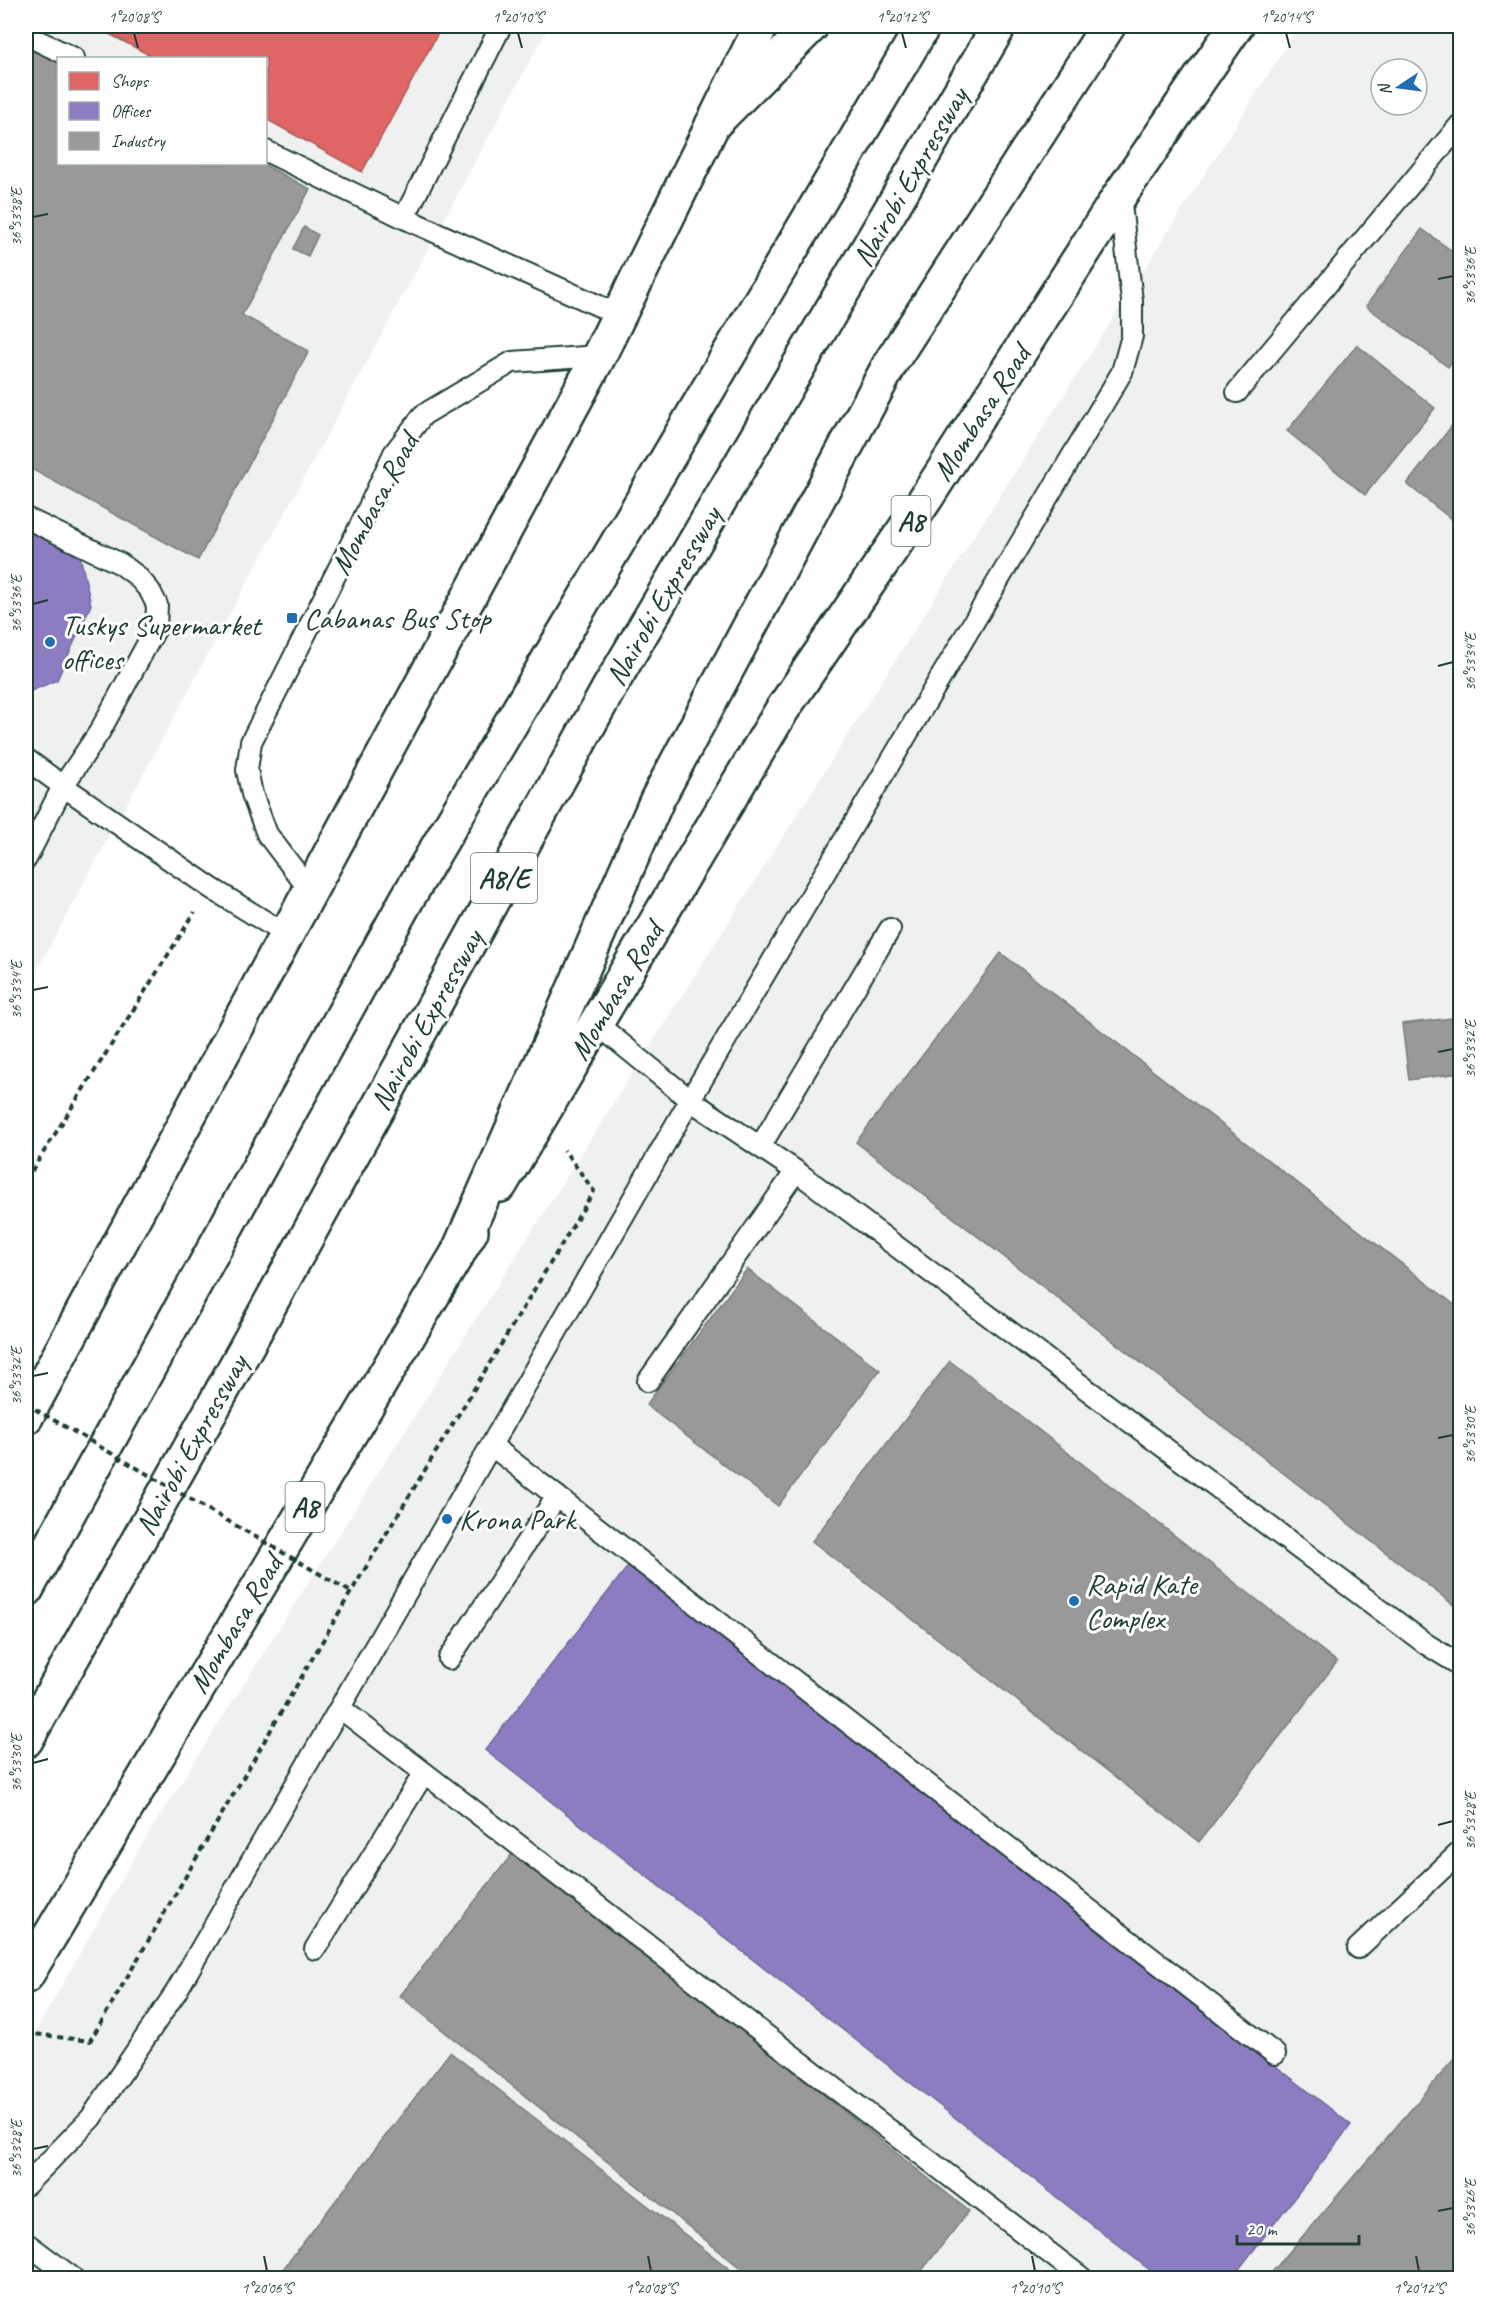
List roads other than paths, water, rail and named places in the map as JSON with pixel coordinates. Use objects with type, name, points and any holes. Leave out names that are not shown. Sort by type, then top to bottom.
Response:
[{"type":"highway","points":[[26,1417],[599,356],[761,26]]},
{"type":"highway","points":[[712,125],[812,26]]},
{"type":"highway","name":"A8/E","points":[[26,1590],[407,899],[923,26]]},
{"type":"highway","name":"Nairobi Expressway","points":[[26,1740],[211,1411],[609,688],[999,26]]},
{"type":"highway","points":[[457,1255],[657,800],[891,362],[1108,26]]},
{"type":"highway","name":"Mombasa Road","points":[[26,1976],[597,1024],[782,710],[926,498],[1120,195],[1236,26]]},
{"type":"lane","points":[[404,218],[501,26]]},
{"type":"lane","points":[[26,35],[72,57]]},
{"type":"lane","points":[[1237,392],[1461,125]]},
{"type":"lane","points":[[267,151],[404,218],[619,315]]},
{"type":"lane","points":[[26,2185],[92,2118],[176,1992],[690,1100],[1122,372],[1132,336],[1132,301],[1120,195]]},
{"type":"lane","name":"Mombasa Road","points":[[311,892],[267,834],[252,794],[248,770],[251,742],[360,526],[394,453],[423,415],[512,362],[599,356]]},
{"type":"lane","points":[[26,518],[121,564],[137,576],[150,591],[157,605],[156,628],[100,731],[63,786],[26,859]]},
{"type":"lane","points":[[26,759],[211,888],[287,935]]},
{"type":"lane","points":[[759,1147],[890,929]]},
{"type":"lane","points":[[597,1024],[690,1100],[796,1171],[1426,1644],[1461,1665]]},
{"type":"lane","points":[[648,1381],[796,1171]]},
{"type":"lane","points":[[492,1446],[1275,2054]]},
{"type":"lane","points":[[449,1659],[557,1496]]},
{"type":"lane","points":[[340,1708],[1082,2278]]},
{"type":"lane","points":[[315,1949],[424,1773]]},
{"type":"lane","points":[[1358,1948],[1461,1852]]},
{"type":"lane","points":[[26,2242],[74,2278]]},
{"type":"place","name":"Cabanas Bus Stop","points":[[292,618]]},
{"type":"place","name":"Tuskys Supermarket offices","points":[[50,642]]},
{"type":"place","name":"Krona Park","points":[[447,1519]]},
{"type":"place","name":"Rapid Kate Complex","points":[[1074,1601]]}]
